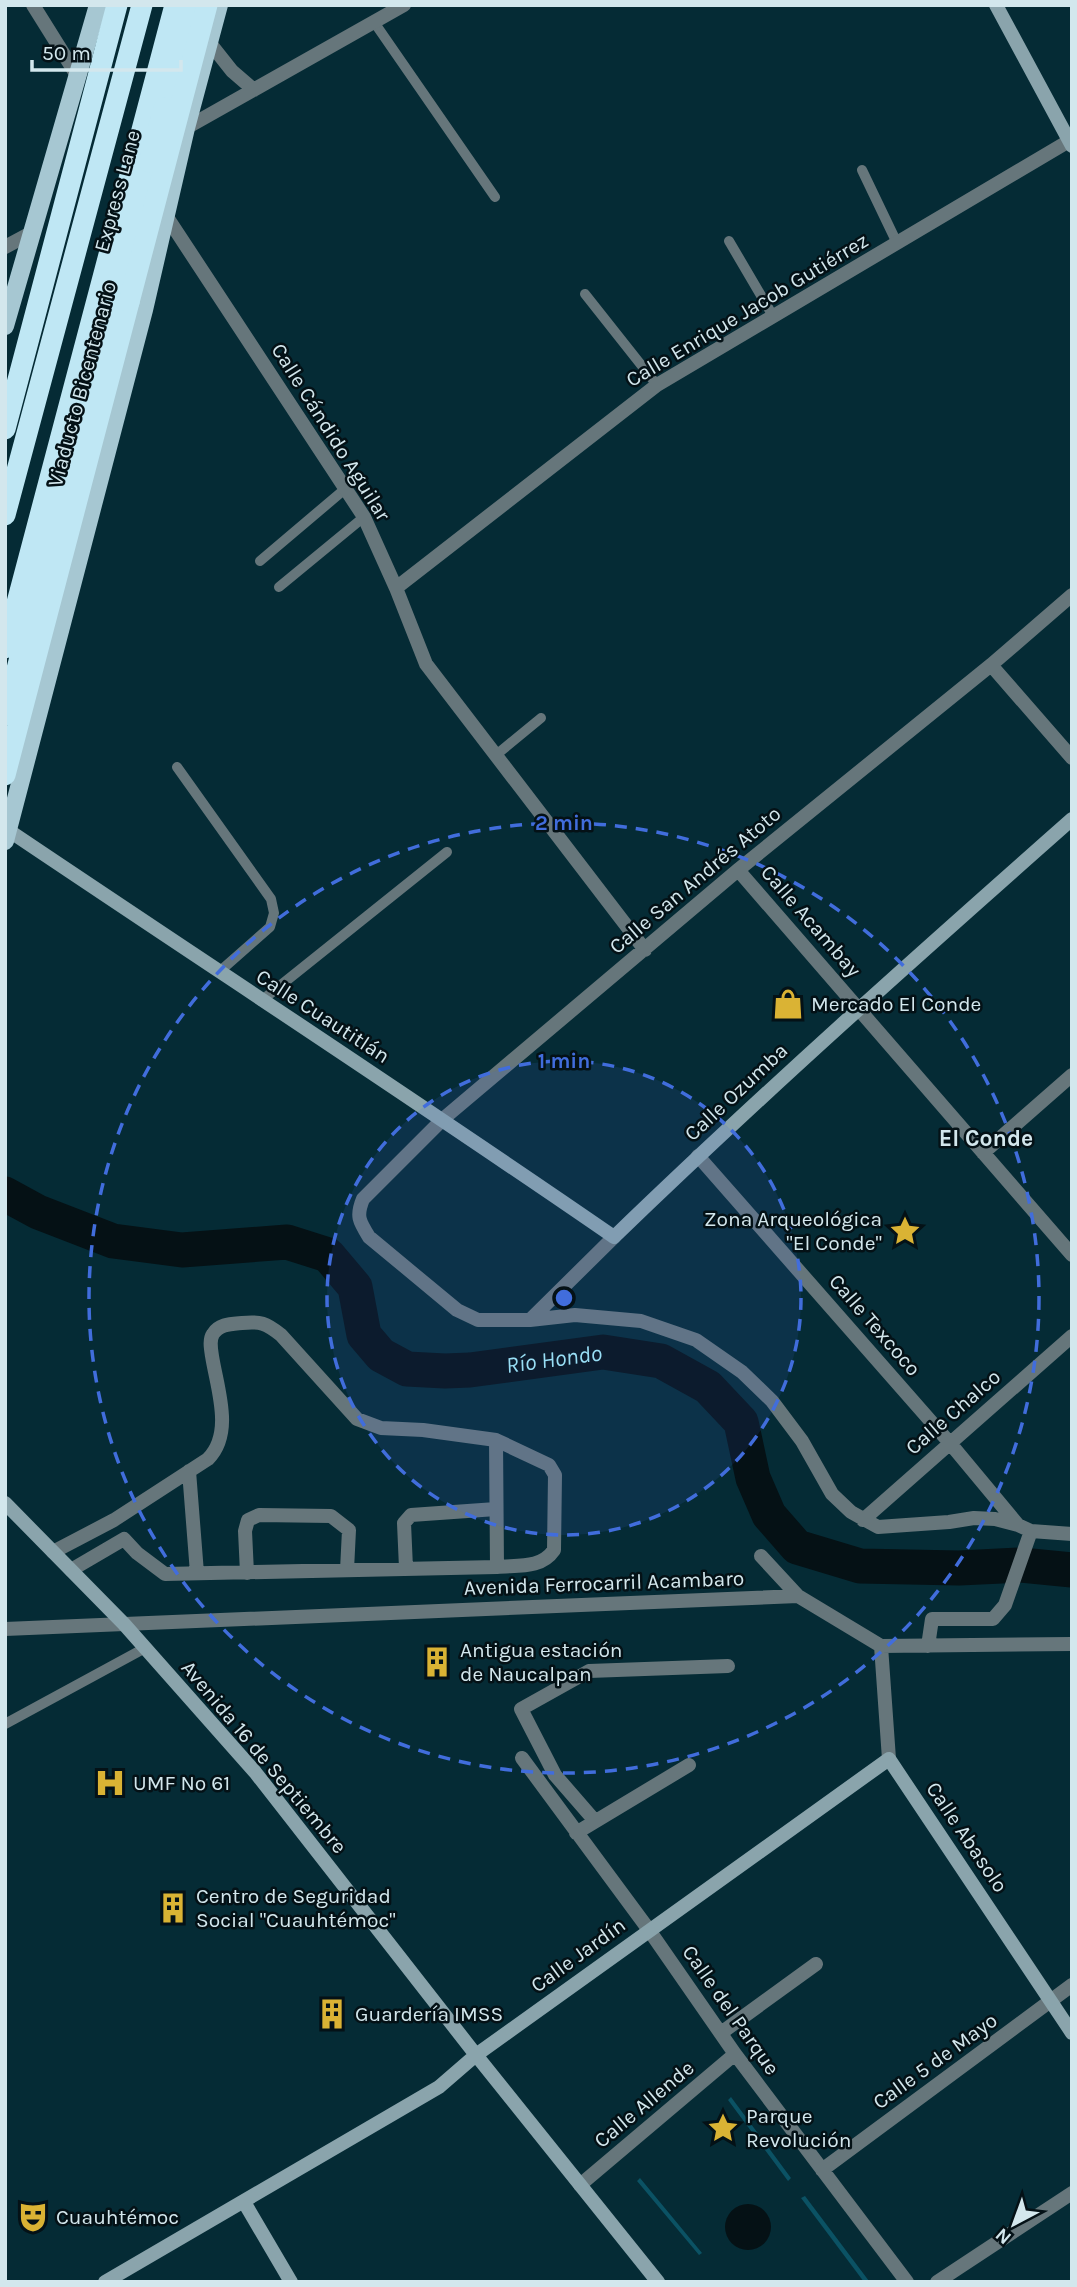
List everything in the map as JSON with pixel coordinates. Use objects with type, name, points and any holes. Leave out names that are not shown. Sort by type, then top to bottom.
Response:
[{"type":"highway","points":[[5,429],[117,5]]},
{"type":"highway","points":[[5,515],[142,5]]},
{"type":"highway","points":[[5,648],[175,5]]},
{"type":"highway","name":"Express Lane","points":[[5,715],[190,5]]},
{"type":"highway","name":"Viaducto Bicentenario","points":[[5,775],[207,5]]},
{"type":"highway","points":[[132,171],[202,68]]},
{"type":"main road","points":[[5,326],[99,5]]},
{"type":"main road","points":[[7,836],[138,333],[186,128],[219,5]]},
{"type":"street","points":[[33,5],[78,77]]},
{"type":"street","points":[[186,128],[404,5]]},
{"type":"street","points":[[996,5],[1070,144]]},
{"type":"street","points":[[209,42],[232,71],[254,90]]},
{"type":"street","name":"Calle Enrique Jacob Gutiérrez","points":[[396,588],[657,385],[1070,144]]},
{"type":"street","name":"Calle Cándido Aguilar","points":[[165,214],[364,517],[426,664],[645,950]]},
{"type":"street","points":[[5,247],[33,232]]},
{"type":"street","name":"Calle San Andrés Atoto","points":[[530,1320],[478,1320],[457,1310],[369,1237],[360,1223],[358,1210],[363,1199],[443,1119],[738,870],[1072,595]]},
{"type":"street","points":[[990,665],[1072,758]]},
{"type":"street","name":"Calle Ozumba","points":[[530,1320],[698,1156],[859,1007],[1072,818]]},
{"type":"street","name":"Calle Cuautitlán","points":[[7,836],[443,1119],[614,1237]]},
{"type":"street","name":"Calle Acambay","points":[[738,870],[1072,1255]]},
{"type":"street","points":[[983,1153],[1072,1074]]},
{"type":"street","name":"Calle Texcoco","points":[[698,1156],[1025,1532]]},
{"type":"street","points":[[530,1320],[575,1315],[641,1321],[696,1340],[742,1372],[772,1401],[802,1441],[832,1494],[863,1520],[878,1527],[974,1518],[995,1519],[1025,1532],[1072,1534]]},
{"type":"street","points":[[53,1552],[114,1520],[208,1459],[218,1446],[221,1405],[211,1346],[212,1335],[222,1325],[258,1322],[270,1326],[358,1419],[381,1428],[423,1430],[496,1440],[549,1465],[555,1475],[554,1550],[538,1564],[165,1574],[137,1553],[124,1539],[114,1520]]},
{"type":"street","name":"Calle Chalco","points":[[863,1520],[1072,1336]]},
{"type":"street","points":[[496,1440],[497,1567]]},
{"type":"street","points":[[189,1471],[197,1573]]},
{"type":"street","name":"Avenida 16 de Septiembre","points":[[5,1503],[124,1624],[255,1772],[658,2282]]},
{"type":"street","points":[[406,1568],[404,1523],[411,1515],[496,1509]]},
{"type":"street","points":[[247,1573],[245,1531],[248,1520],[259,1516],[331,1516],[341,1522],[349,1530],[348,1570]]},
{"type":"street","points":[[928,1646],[932,1619],[993,1619],[1005,1605],[1015,1578],[1025,1532]]},
{"type":"street","points":[[71,1570],[124,1539]]},
{"type":"street","points":[[761,1556],[798,1596],[881,1646],[1072,1644]]},
{"type":"street","name":"Avenida Ferrocarril Acambaro","points":[[5,1629],[798,1596]]},
{"type":"street","name":"Calle Abasolo","points":[[881,1646],[889,1759],[1072,2033]]},
{"type":"street","points":[[595,1821],[555,1775],[521,1709],[589,1671],[727,1666]]},
{"type":"street","name":"Calle del Parque","points":[[522,1758],[649,1930],[735,2054],[907,2282]]},
{"type":"street","name":"Calle Jardín","points":[[105,2282],[439,2087],[476,2055],[889,1759]]},
{"type":"street","points":[[576,1833],[689,1765]]},
{"type":"street","points":[[721,2034],[816,1964]]},
{"type":"street","name":"Calle 5 de Mayo","points":[[822,2170],[1072,1985]]},
{"type":"street","name":"Calle Allende","points":[[580,2185],[735,2054]]},
{"type":"street","points":[[937,2282],[1072,2193]]},
{"type":"street","points":[[244,2202],[291,2282]]},
{"type":"lane","points":[[373,22],[495,197]]},
{"type":"lane","points":[[862,170],[897,243]]},
{"type":"lane","points":[[729,242],[774,316]]},
{"type":"lane","points":[[585,294],[657,385]]},
{"type":"lane","points":[[260,561],[345,489]]},
{"type":"lane","points":[[279,587],[364,517]]},
{"type":"lane","points":[[496,755],[541,718]]},
{"type":"lane","points":[[177,767],[271,899],[274,914],[270,927],[219,972]]},
{"type":"lane","points":[[261,1000],[447,852]]},
{"type":"lane","points":[[5,1724],[145,1648]]},
{"type":"shaded area","points":[[731,2097],[791,2178],[788,2181],[728,2100]]},
{"type":"shaded area","points":[[640,2178],[702,2253],[699,2255],[637,2181]]},
{"type":"shaded area","points":[[805,2196],[869,2281],[864,2282],[801,2198]]},
{"type":"shaded area","points":[[748,2204],[764,2211],[771,2227],[764,2243],[748,2250],[732,2243],[725,2227],[732,2211]]},
{"type":"waterway","name":"Río Hondo","points":[[5,1194],[38,1212],[113,1241],[182,1250],[287,1242],[328,1255],[355,1287],[364,1335],[381,1355],[407,1369],[470,1370],[603,1352],[661,1361],[708,1387],[741,1422],[753,1478],[769,1515],[797,1547],[860,1566],[959,1568],[1021,1565],[1072,1570]]},
{"type":"place","name":"Mercado El Conde","points":[[788,1004]]},
{"type":"place","name":"Zona Arqueológica \"El Conde\"","points":[[905,1231]]},
{"type":"place","name":"Antigua estación de Naucalpan","points":[[437,1662]]},
{"type":"place","name":"UMF Nº 61","points":[[110,1783]]},
{"type":"place","name":"Centro de Seguridad Social \"Cuauhtémoc\"","points":[[173,1908]]},
{"type":"place","name":"Guardería IMSS","points":[[332,2014]]},
{"type":"place","name":"Parque Revolución","points":[[723,2128]]},
{"type":"place","name":"Cuauhtémoc","points":[[33,2217]]},
{"type":"district","name":"El Conde","points":[[986,1138]]}]
